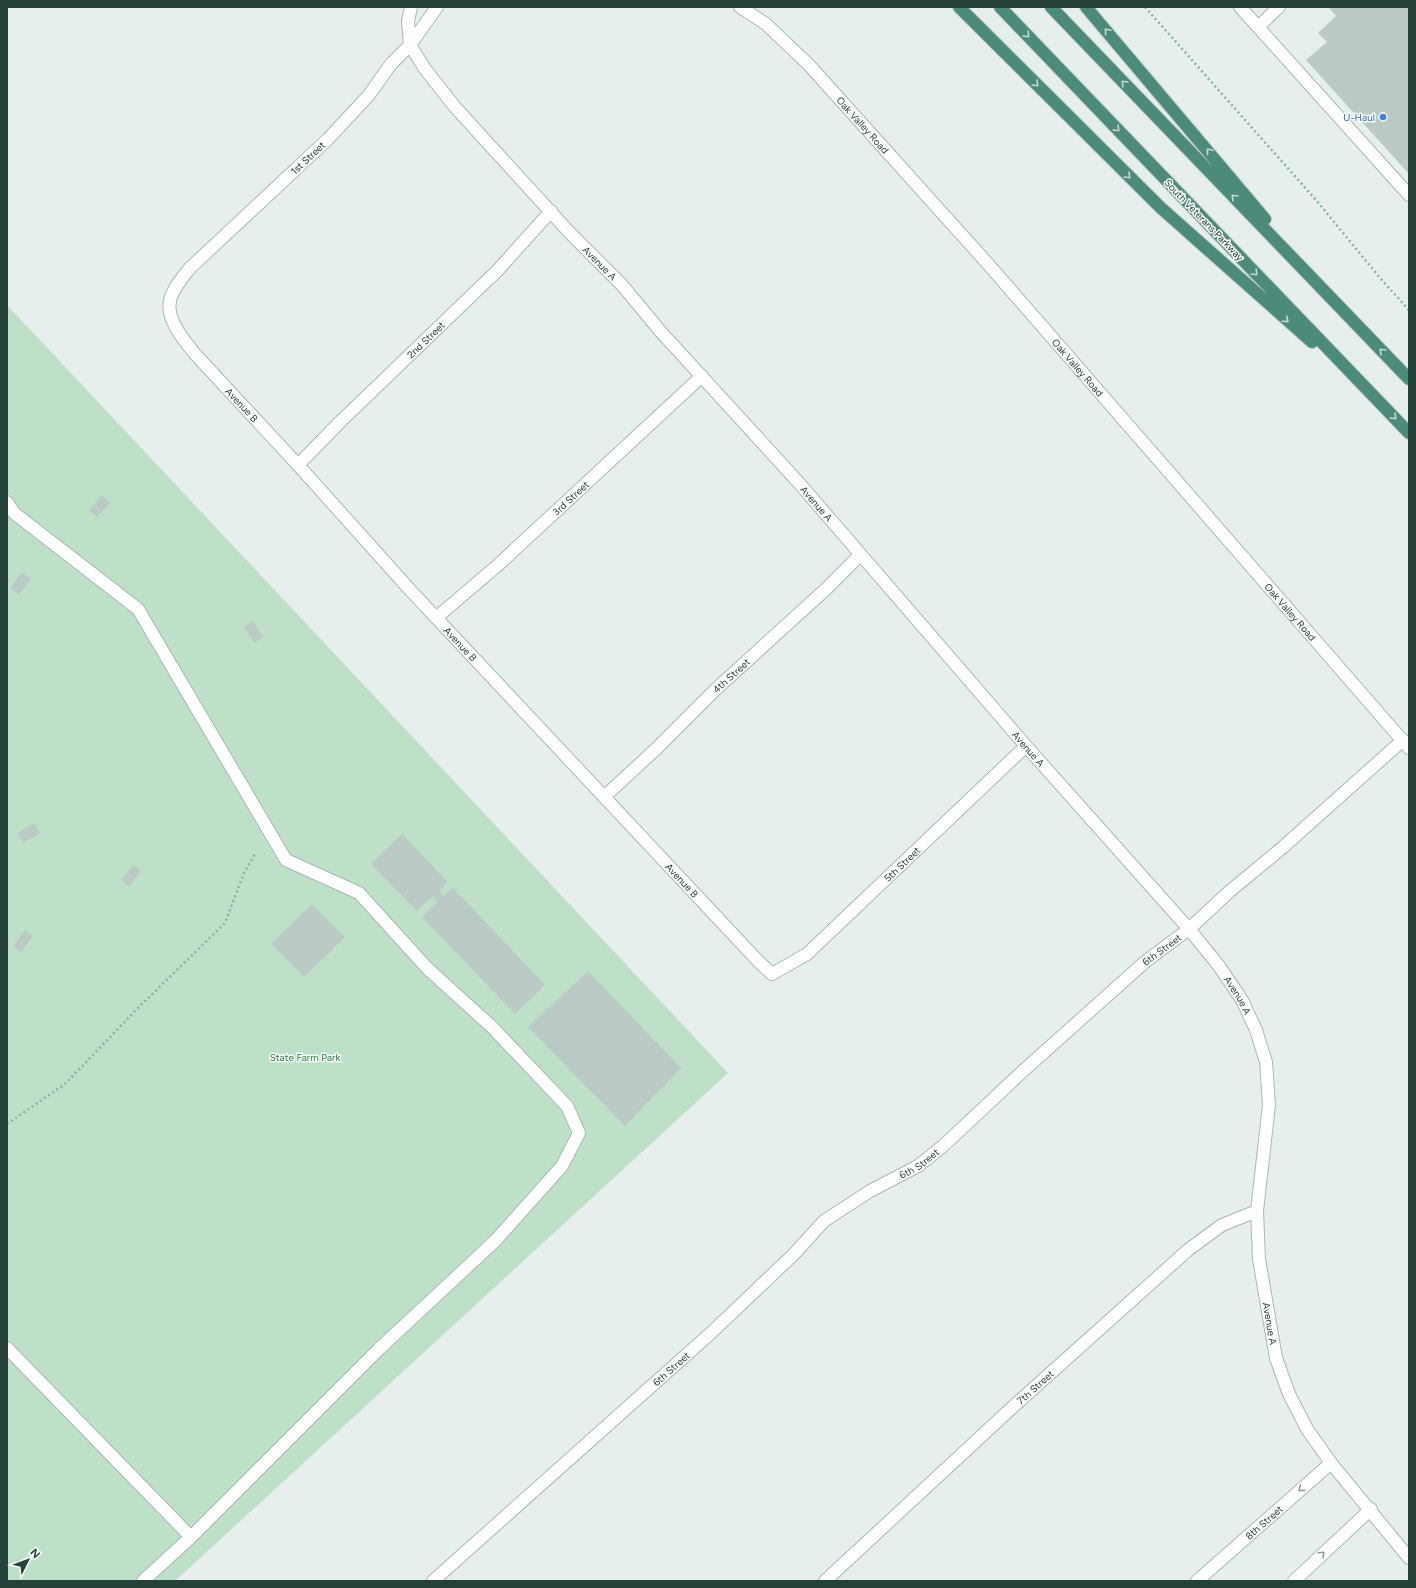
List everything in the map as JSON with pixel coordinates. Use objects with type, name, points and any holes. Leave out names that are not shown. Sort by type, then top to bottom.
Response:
[{"type":"highway","points":[[959,7],[1161,208],[1380,404]]},
{"type":"highway","name":"South Veterans Parkway","points":[[1000,7],[1409,433]]},
{"type":"highway","points":[[1051,7],[1409,379]]},
{"type":"highway","points":[[1086,7],[1332,300]]},
{"type":"street","points":[[410,45],[408,22],[411,7]]},
{"type":"street","name":"1st Street","points":[[170,300],[178,284],[190,268],[328,139],[369,95],[391,64],[410,45],[437,7]]},
{"type":"street","name":"Oak Valley Road","points":[[740,7],[766,24],[815,70],[988,264],[1406,744]]},
{"type":"street","points":[[1240,7],[1409,195]]},
{"type":"street","points":[[1258,27],[1279,7]]},
{"type":"street","name":"Avenue A","points":[[410,45],[425,69],[455,107],[550,211],[622,285],[661,332],[798,482],[860,555],[965,673],[1026,746],[1189,929],[1242,1000],[1256,1030],[1266,1062],[1269,1105],[1257,1211],[1259,1258],[1276,1358],[1289,1394],[1307,1429],[1331,1463],[1409,1558]]},
{"type":"street","name":"2nd Street","points":[[298,465],[340,422],[497,271],[550,211]]},
{"type":"street","name":"Avenue B","points":[[170,300],[170,310],[174,324],[195,354],[298,465],[411,592],[437,617],[604,797],[758,961],[772,974]]},
{"type":"street","name":"3rd Street","points":[[437,617],[498,565],[702,376]]},
{"type":"street","points":[[7,502],[14,513],[138,609],[286,860],[359,893],[428,969],[492,1027],[567,1106],[579,1133],[562,1166],[496,1240],[379,1349],[191,1537],[143,1581]]},
{"type":"street","name":"4th Street","points":[[604,797],[656,749],[715,690],[826,589],[860,555]]},
{"type":"street","name":"6th Street","points":[[433,1581],[712,1332],[795,1253],[824,1221],[870,1191],[918,1166],[943,1146],[1023,1071],[1140,966],[1189,929],[1230,891],[1406,744]]},
{"type":"street","name":"5th Street","points":[[772,974],[807,954],[1026,746]]},
{"type":"street","name":"7th Street","points":[[825,1581],[1016,1404],[1188,1250],[1222,1225],[1257,1211]]},
{"type":"street","points":[[7,1348],[191,1537]]},
{"type":"street","name":"8th Street","points":[[1197,1581],[1331,1463]]},
{"type":"street","points":[[1294,1581],[1370,1509]]},
{"type":"path","points":[[1145,7],[1316,200],[1380,278],[1409,310]]},
{"type":"path","points":[[7,1124],[65,1084],[137,1009],[225,923],[244,873],[269,830]]},
{"type":"green space","name":"State Farm Park","points":[[7,305],[728,1073],[175,1581],[7,1581]]},
{"type":"building","name":"U-Haul","points":[[1328,7],[1409,7],[1409,174],[1306,60],[1327,42],[1318,33],[1336,16]]},
{"type":"building","points":[[102,495],[110,503],[97,517],[89,510]]},
{"type":"building","points":[[22,572],[31,579],[19,595],[10,588]]},
{"type":"building","points":[[253,621],[263,637],[254,643],[244,627]]},
{"type":"building","points":[[34,823],[40,833],[23,843],[17,833]]},
{"type":"building","points":[[402,834],[448,882],[439,891],[444,896],[453,888],[545,985],[515,1014],[422,917],[438,902],[433,896],[417,911],[371,864]]},
{"type":"building","points":[[133,865],[141,871],[129,887],[121,880]]},
{"type":"building","points":[[312,904],[345,937],[304,977],[271,944]]},
{"type":"building","points":[[25,930],[33,936],[21,952],[13,946]]},
{"type":"building","points":[[588,971],[681,1068],[625,1126],[528,1027]]},
{"type":"place","name":"U-Haul","points":[[1383,117]]}]
